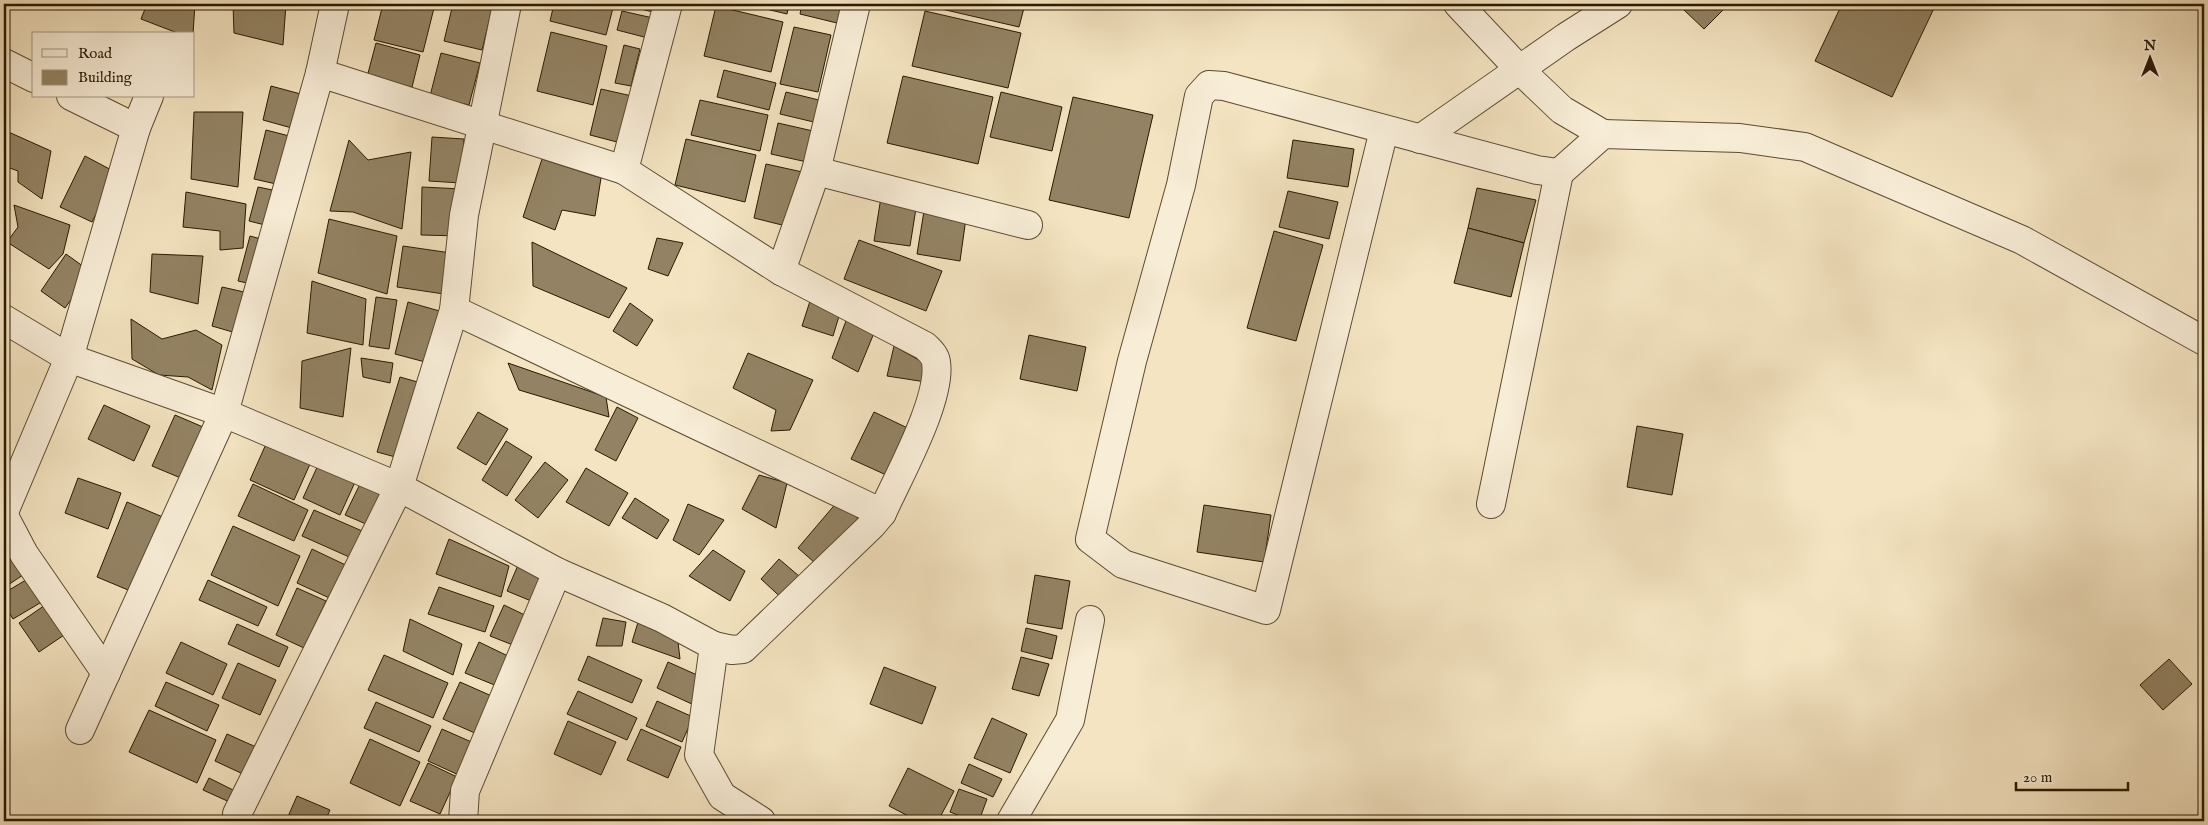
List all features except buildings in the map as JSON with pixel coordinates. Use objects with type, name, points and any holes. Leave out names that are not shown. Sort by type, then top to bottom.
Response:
[{"type":"street","points":[[80,730],[224,413],[320,73],[335,4]]},
{"type":"street","points":[[237,814],[399,487],[454,310],[464,215],[484,124],[506,4]]},
{"type":"street","points":[[624,170],[668,4]]},
{"type":"street","points":[[781,271],[816,171],[856,4]]},
{"type":"street","points":[[1458,4],[1520,70],[1562,110],[1603,134],[1740,138],[1805,147],[2022,240],[2204,340]]},
{"type":"street","points":[[1420,139],[1618,4]]},
{"type":"street","points":[[4,63],[32,77]]},
{"type":"street","points":[[4,320],[68,358],[224,413],[399,487],[557,572],[662,618],[714,646],[732,650],[743,649],[872,525],[882,513],[931,405],[936,360],[932,352],[925,346],[781,271],[624,170],[320,73]]},
{"type":"street","points":[[1384,130],[1266,610],[1123,564],[1090,539],[1132,361],[1181,185],[1199,96],[1209,85],[1224,86],[1537,170],[1559,172]]},
{"type":"street","points":[[75,98],[136,128]]},
{"type":"street","points":[[4,512],[68,358],[136,128],[148,98]]},
{"type":"street","points":[[1492,504],[1559,172],[1603,134]]},
{"type":"street","points":[[816,171],[1028,225]]},
{"type":"street","points":[[454,310],[882,513]]},
{"type":"street","points":[[4,516],[29,562],[106,674]]},
{"type":"street","points":[[463,821],[465,791],[557,572]]},
{"type":"street","points":[[1011,821],[1070,720],[1090,620]]},
{"type":"street","points":[[714,646],[699,755],[722,796],[761,821]]}]
